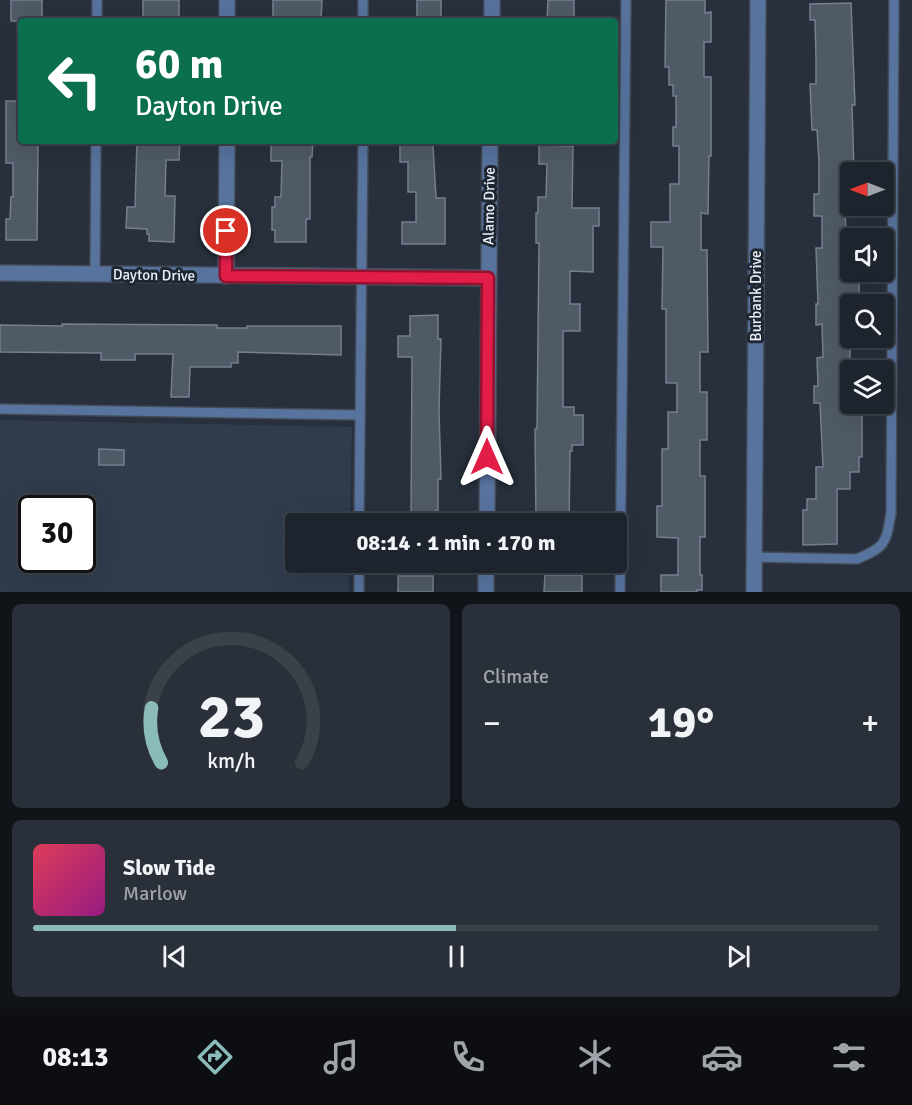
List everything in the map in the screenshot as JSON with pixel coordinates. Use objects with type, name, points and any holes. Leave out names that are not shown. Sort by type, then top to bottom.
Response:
[{"type":"street","points":[[227,0],[227,18]]},
{"type":"street","points":[[492,0],[492,18]]},
{"type":"street","name":"Burbank Drive","points":[[754,592],[759,0]]},
{"type":"street","points":[[226,276],[227,144]]},
{"type":"street","name":"Alamo Drive","points":[[487,513],[490,144]]},
{"type":"street","name":"Dayton Drive","points":[[0,273],[488,278]]},
{"type":"street","points":[[486,573],[486,592]]},
{"type":"lane","points":[[97,0],[97,18]]},
{"type":"lane","points":[[363,0],[363,18]]},
{"type":"lane","points":[[621,592],[626,0]]},
{"type":"lane","points":[[754,557],[857,559],[873,552],[887,539],[891,513],[894,0]]},
{"type":"lane","points":[[95,275],[96,144]]},
{"type":"lane","points":[[359,513],[363,144]]},
{"type":"lane","points":[[0,409],[360,415]]},
{"type":"lane","points":[[359,573],[359,592]]},
{"type":"shaded area","points":[[0,420],[352,427],[350,513],[285,513],[285,573],[350,573],[349,592],[0,592]]},
{"type":"building","points":[[11,0],[42,0],[42,18],[18,18],[18,21],[11,21]]},
{"type":"building","points":[[143,0],[179,0],[179,18],[143,18]]},
{"type":"building","points":[[273,0],[322,0],[321,18],[273,18]]},
{"type":"building","points":[[417,0],[441,0],[441,18],[417,18]]},
{"type":"building","points":[[548,0],[574,0],[574,18],[547,18]]},
{"type":"building","points":[[666,0],[705,0],[705,13],[711,12],[711,42],[704,42],[704,77],[711,77],[711,156],[709,156],[708,214],[701,213],[701,250],[707,250],[708,352],[700,352],[700,392],[707,392],[707,440],[700,440],[700,476],[705,476],[705,537],[700,537],[702,590],[697,590],[697,592],[661,592],[661,575],[678,575],[678,538],[657,537],[657,506],[662,506],[662,449],[668,449],[668,412],[677,412],[677,383],[666,383],[666,309],[662,309],[663,247],[651,247],[651,222],[670,222],[670,184],[679,184],[679,146],[673,146],[673,127],[676,127],[676,96],[673,96],[673,85],[669,85],[669,67],[665,67]]},
{"type":"building","points":[[851,3],[855,105],[852,105],[854,162],[840,162],[840,216],[845,216],[846,228],[840,228],[840,282],[859,282],[859,294],[840,294],[840,348],[850,348],[850,360],[840,360],[840,414],[862,414],[862,457],[859,457],[859,472],[850,472],[850,489],[837,489],[837,544],[803,545],[803,510],[807,510],[807,499],[816,499],[816,467],[823,467],[820,403],[814,403],[814,386],[818,386],[817,358],[823,357],[822,324],[816,325],[816,304],[818,304],[816,248],[822,248],[822,216],[814,216],[814,194],[819,194],[819,161],[817,130],[812,130],[810,84],[816,84],[816,59],[815,20],[810,20],[810,4]]},
{"type":"building","points":[[6,101],[18,101],[18,144],[38,144],[37,240],[6,240],[6,219],[10,219],[11,197],[13,197],[13,163],[6,163]]},
{"type":"building","points":[[137,144],[180,144],[179,160],[166,160],[165,196],[175,196],[174,242],[149,241],[147,229],[126,228],[127,207],[135,207]]},
{"type":"building","points":[[271,144],[313,144],[312,157],[310,157],[310,219],[306,219],[306,242],[275,242],[275,230],[272,230],[272,207],[275,207],[275,197],[281,197],[282,161],[271,161]]},
{"type":"building","points":[[400,144],[433,145],[436,198],[445,198],[445,244],[402,244],[402,222],[416,222],[416,192],[408,192],[408,162],[400,162]]},
{"type":"building","points":[[539,145],[573,146],[572,208],[599,208],[599,226],[593,226],[593,272],[570,271],[570,304],[580,304],[580,331],[563,331],[563,407],[574,407],[574,415],[583,415],[583,445],[572,445],[572,451],[570,451],[569,513],[536,513],[535,429],[537,429],[539,243],[536,243],[536,213],[538,213],[538,197],[546,197],[547,164],[539,164]]},
{"type":"building","points":[[438,315],[438,339],[441,339],[439,410],[441,479],[438,479],[438,510],[436,513],[411,513],[412,357],[398,357],[398,336],[410,336],[410,316]]},
{"type":"building","points":[[62,324],[217,325],[217,328],[341,326],[341,355],[238,352],[238,363],[231,363],[231,367],[190,367],[189,397],[171,397],[173,354],[135,354],[135,360],[101,360],[101,353],[0,352],[0,325],[62,326]]},
{"type":"building","points":[[99,449],[124,450],[124,465],[99,465]]},
{"type":"building","points":[[545,575],[582,575],[582,592],[544,592]]},
{"type":"building","points":[[398,576],[433,576],[433,592],[398,592]]},
{"type":"route","points":[[226,231],[226,276],[488,278],[487,457]]}]
